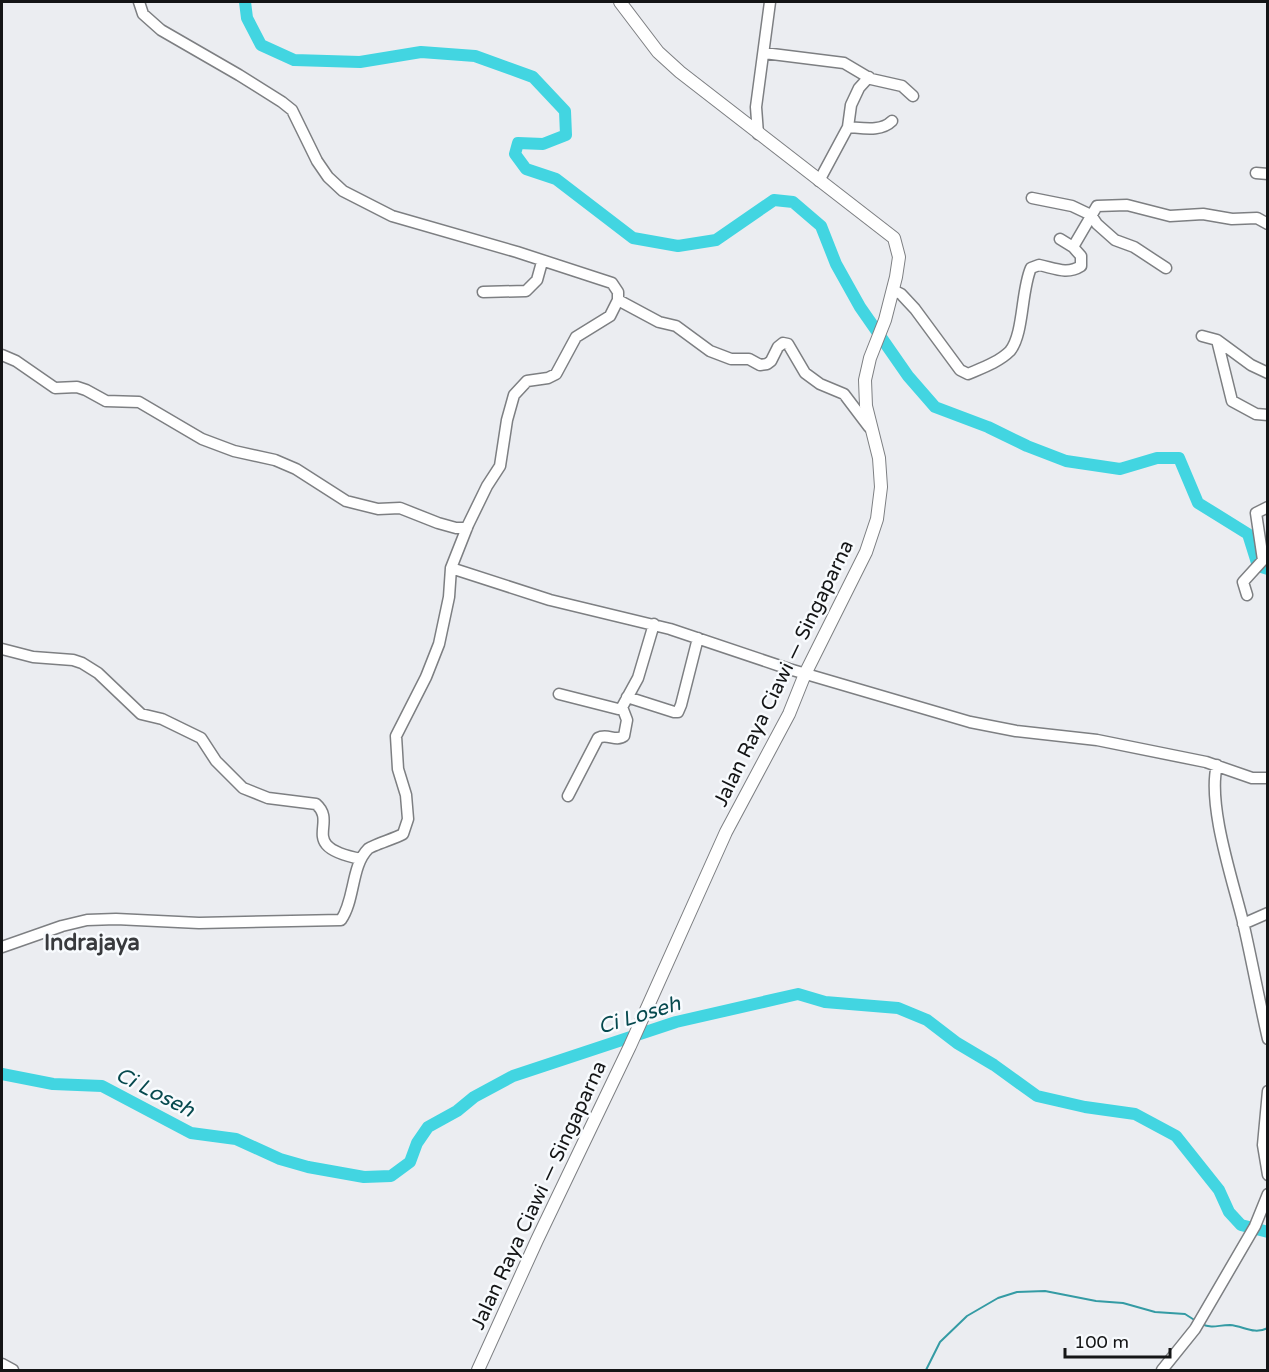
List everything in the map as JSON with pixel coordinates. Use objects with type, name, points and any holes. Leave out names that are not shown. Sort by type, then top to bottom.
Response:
[{"type":"main road","name":"Jalan Raya Ciawi — Singaparna","points":[[478,1371],[537,1239],[643,1019],[726,832],[789,714],[805,674],[866,552],[877,519],[881,487],[879,458],[866,406],[865,380],[893,290],[899,257],[894,238],[680,72],[658,52],[620,2]]},
{"type":"street","points":[[2,948],[63,926],[87,920],[199,923],[340,920],[347,911],[361,859],[369,848],[390,842],[403,834],[408,819],[406,795],[398,769],[396,736],[426,677],[439,644],[449,597],[451,568],[466,528],[500,466],[507,420],[514,396],[527,381],[548,378],[556,374],[576,337],[610,316],[618,300],[618,292],[612,283],[517,252],[392,216],[343,191],[328,177],[317,161],[292,110],[161,30],[143,14],[139,2]]},
{"type":"street","points":[[758,134],[756,107],[770,2]]},
{"type":"street","points":[[764,53],[844,63],[875,80],[896,83],[913,96]]},
{"type":"street","points":[[819,181],[849,127],[851,105],[859,88],[868,77]]},
{"type":"street","points":[[849,127],[873,129],[886,126],[892,121]]},
{"type":"street","points":[[1256,173],[1268,174]]},
{"type":"street","points":[[1032,198],[1072,206],[1091,215],[1097,224],[1116,240],[1134,247],[1166,268]]},
{"type":"street","points":[[1073,246],[1097,206],[1127,205],[1170,216],[1203,214],[1232,219],[1257,218],[1268,224]]},
{"type":"street","points":[[893,290],[911,304],[960,370],[968,374],[999,359],[1012,348],[1031,268],[1039,265],[1066,271],[1075,270],[1081,266],[1081,256],[1073,246],[1060,239]]},
{"type":"street","points":[[483,292],[526,291],[537,280],[542,262]]},
{"type":"street","points":[[618,300],[659,322],[676,326],[710,351],[731,359],[749,359],[754,363],[767,364],[778,347],[783,343],[788,344],[805,373],[820,384],[843,394],[864,418],[874,436]]},
{"type":"street","points":[[1202,336],[1217,340],[1268,373]]},
{"type":"street","points":[[1217,340],[1232,400],[1257,414],[1267,412]]},
{"type":"street","points":[[2,355],[16,361],[54,388],[77,387],[106,401],[139,402],[202,439],[234,451],[275,460],[296,469],[346,501],[378,509],[400,508],[438,523],[466,528]]},
{"type":"street","points":[[1247,595],[1243,582],[1263,558],[1256,513],[1268,507]]},
{"type":"street","points":[[451,568],[550,600],[654,624],[805,674],[970,722],[1016,731],[1098,740],[1217,765],[1252,778],[1268,778]]},
{"type":"street","points":[[559,694],[618,709],[625,702],[638,678],[654,624]]},
{"type":"street","points":[[625,702],[678,712],[698,638]]},
{"type":"street","points":[[2,650],[33,657],[73,660],[82,663],[98,673],[141,714],[162,718],[201,738],[216,761],[241,787],[268,798],[315,804],[322,812],[322,836],[325,843],[340,855],[361,859]]},
{"type":"street","points":[[568,796],[598,738],[604,735],[617,739],[624,736],[627,720],[625,702]]},
{"type":"street","points":[[1217,765],[1214,777],[1220,830],[1268,1039]]},
{"type":"street","points":[[1243,924],[1268,913]]},
{"type":"street","points":[[1268,1092],[1263,1145],[1268,1175]]},
{"type":"street","points":[[1162,1371],[1198,1325],[1252,1231],[1268,1194]]},
{"type":"street","points":[[2,1364],[13,1371]]},
{"type":"waterway","points":[[245,2],[247,18],[261,45],[294,60],[360,62],[421,52],[475,56],[533,77],[565,111],[566,135],[543,144],[518,143],[515,154],[526,169],[556,179],[633,238],[678,246],[716,240],[774,200],[793,202],[821,226],[836,264],[860,307],[908,376],[935,407],[1066,461],[1120,469],[1157,458],[1179,458],[1198,503],[1248,534],[1258,566],[1268,569]]},
{"type":"waterway","name":"Ci Loseh","points":[[2,1074],[53,1084],[102,1086],[191,1133],[236,1139],[280,1159],[308,1167],[364,1177],[391,1176],[410,1162],[417,1143],[428,1127],[457,1111],[474,1097],[513,1076],[676,1022],[798,994],[825,1002],[898,1008],[927,1020],[957,1043],[994,1065],[1037,1096],[1085,1107],[1135,1114],[1176,1136],[1219,1190],[1229,1212],[1241,1225],[1268,1232]]},
{"type":"waterway","points":[[926,1370],[940,1342],[967,1316],[998,1298],[1017,1292],[1045,1291],[1096,1301],[1123,1303],[1155,1312],[1185,1314],[1196,1321]]},
{"type":"waterway","points":[[1201,1324],[1212,1327],[1230,1325],[1258,1331],[1268,1328]]},
{"type":"district","name":"Indrajaya","points":[[92,942]]}]
